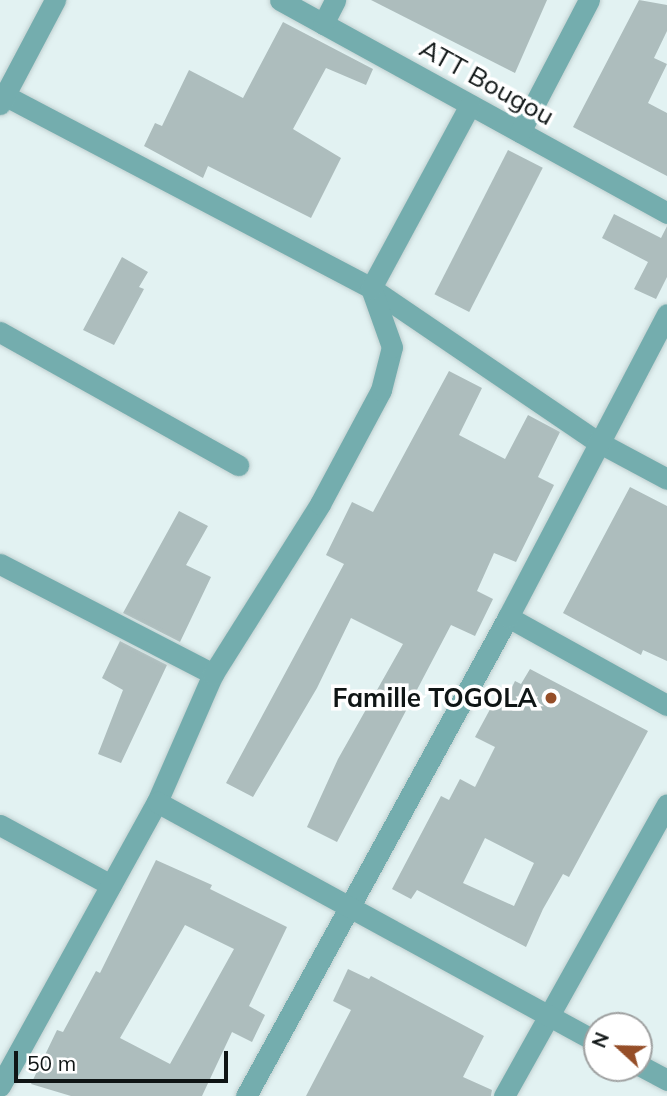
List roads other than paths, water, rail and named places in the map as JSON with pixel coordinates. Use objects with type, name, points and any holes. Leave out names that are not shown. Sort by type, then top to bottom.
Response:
[{"type":"street","points":[[55,0],[1,97],[371,288],[598,442],[667,479]]},
{"type":"street","name":"ATT Bougou","points":[[280,0],[667,214]]},
{"type":"street","points":[[323,24],[335,0]]},
{"type":"street","points":[[520,132],[589,0]]},
{"type":"street","points":[[0,1086],[157,802],[213,674],[320,505],[382,390],[392,347],[371,288],[470,105]]},
{"type":"street","points":[[246,1096],[508,617],[667,314]]},
{"type":"street","points":[[0,332],[238,465]]},
{"type":"street","points":[[0,564],[213,674]]},
{"type":"street","points":[[508,617],[667,705]]},
{"type":"street","points":[[157,802],[583,1034]]},
{"type":"street","points":[[504,1096],[667,804]]},
{"type":"street","points":[[0,825],[111,885]]},
{"type":"place","name":"Famille TOGOLA","points":[[551,698]]}]
